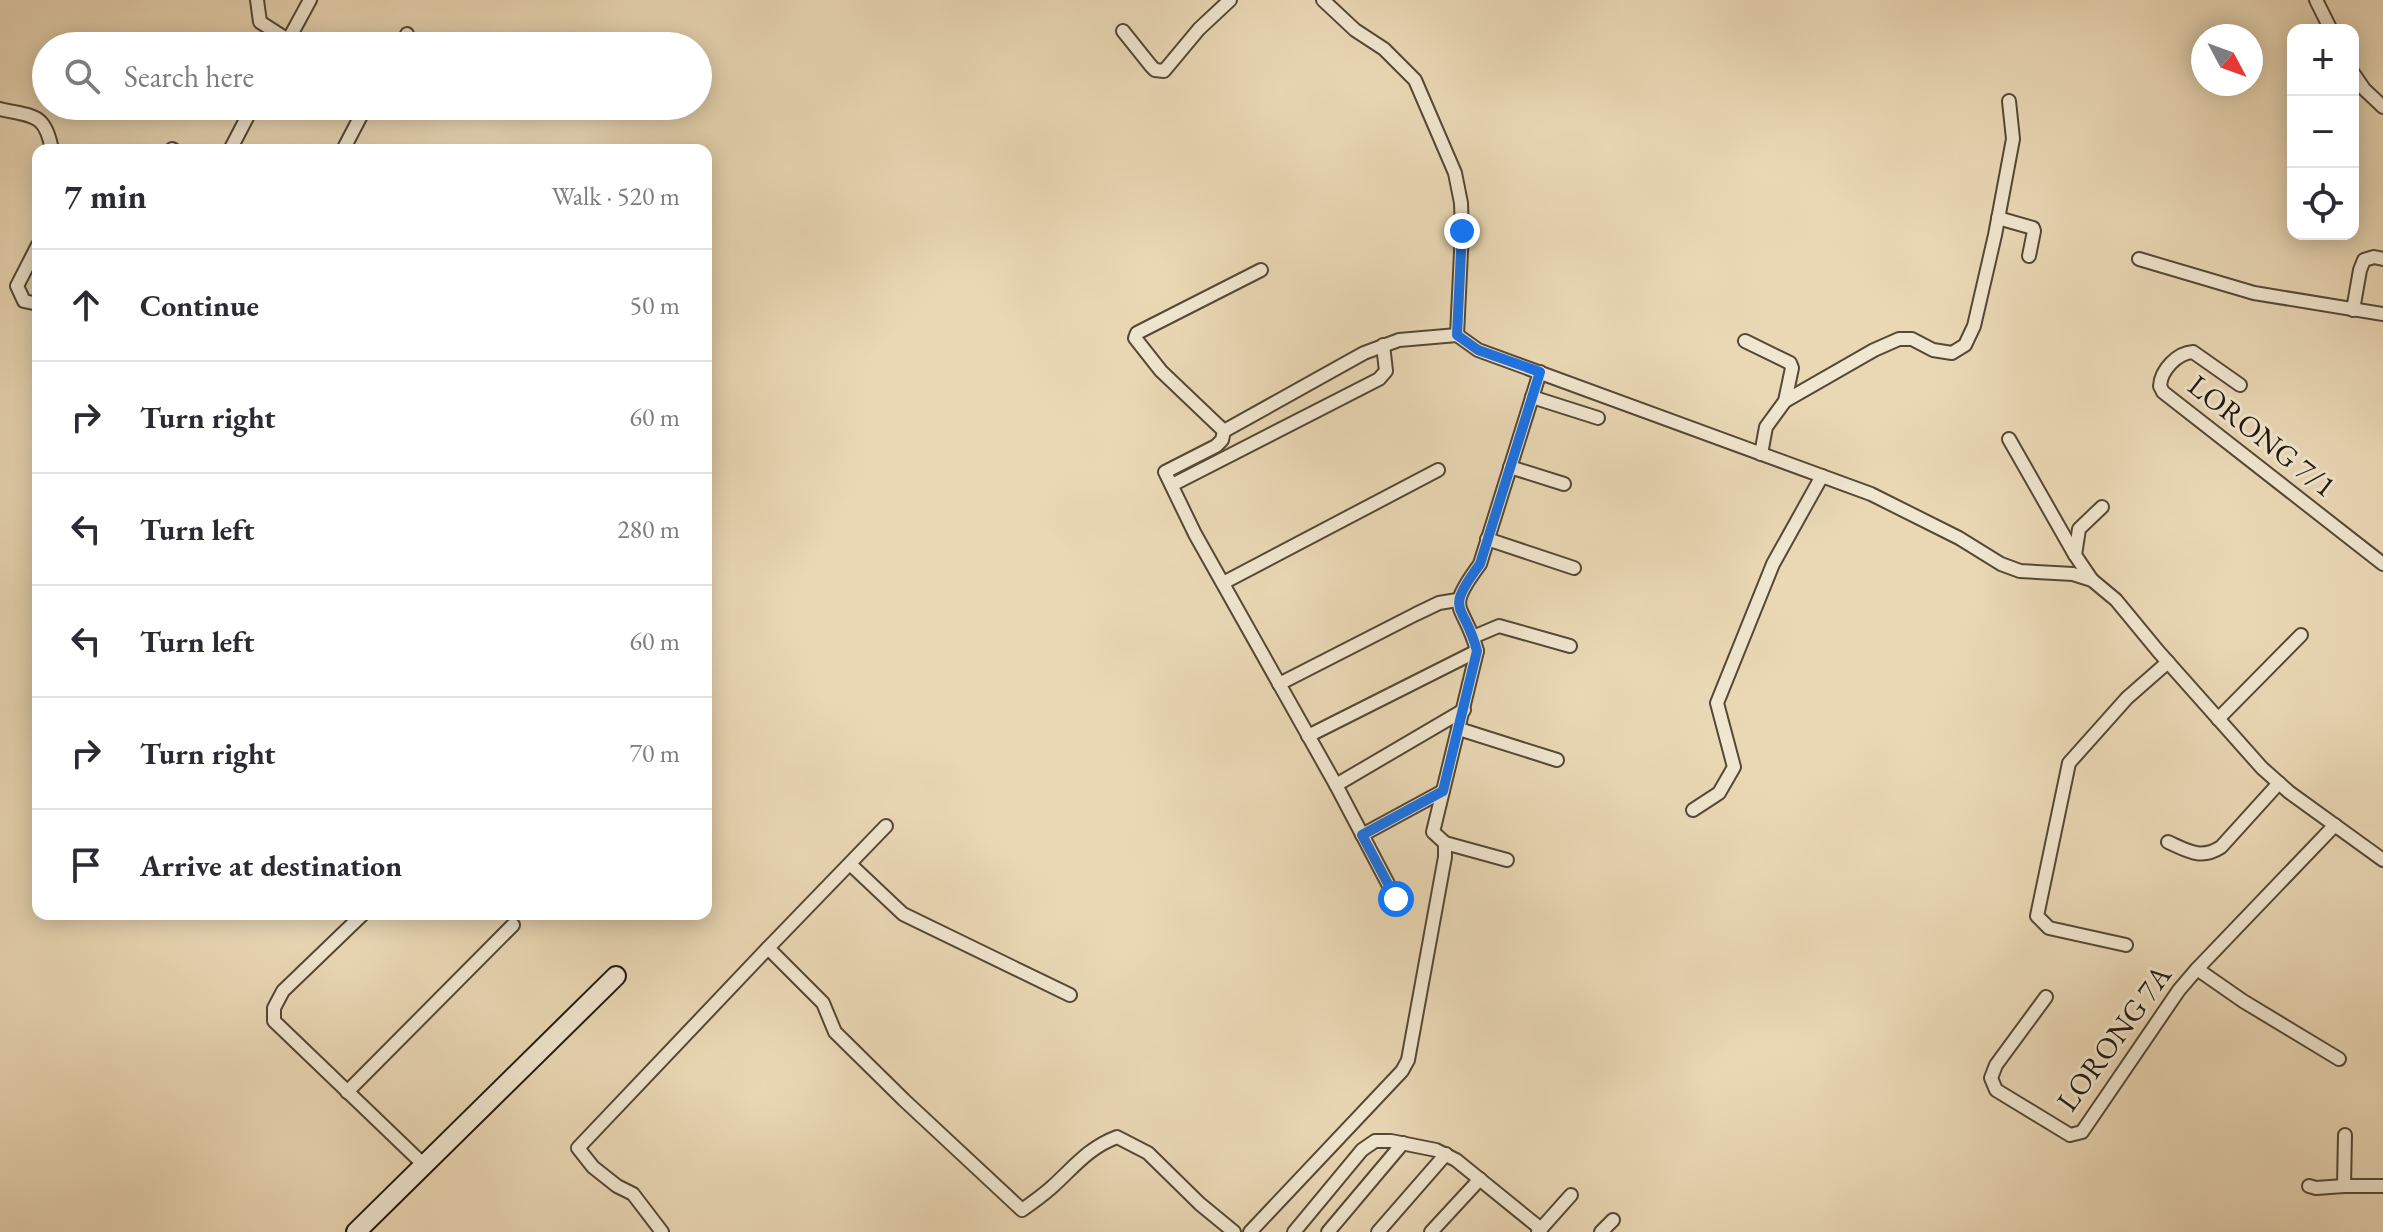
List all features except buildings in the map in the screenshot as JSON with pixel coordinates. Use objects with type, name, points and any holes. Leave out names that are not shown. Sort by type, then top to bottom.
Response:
[{"type":"street","points":[[257,0],[260,22],[273,32]]},
{"type":"street","points":[[293,32],[310,0]]},
{"type":"street","points":[[1123,31],[1155,70],[1164,71],[1199,29],[1230,0]]},
{"type":"street","points":[[1323,0],[1355,30],[1384,49],[1415,80],[1455,173],[1462,231],[1457,335]]},
{"type":"street","points":[[2316,0],[2328,24]]},
{"type":"street","points":[[2359,82],[2383,107]]},
{"type":"street","points":[[1761,454],[1766,427],[1785,401],[1874,350],[1899,339],[1912,339],[1933,350],[1952,353],[1965,345],[1974,326],[2013,139],[2009,101]]},
{"type":"street","points":[[0,109],[32,117]]},
{"type":"street","points":[[39,120],[49,131],[51,144]]},
{"type":"street","points":[[233,144],[246,120]]},
{"type":"street","points":[[346,144],[359,120]]},
{"type":"street","points":[[1998,218],[2033,228],[2029,256]]},
{"type":"street","points":[[32,257],[17,286],[24,301],[32,303]]},
{"type":"street","points":[[2353,310],[2364,260],[2374,257],[2383,259]]},
{"type":"street","points":[[2139,259],[2231,287],[2383,314]]},
{"type":"street","points":[[1224,431],[1161,371],[1135,338],[1137,333],[1162,319],[1261,270]]},
{"type":"street","points":[[1396,899],[1336,785],[1195,534],[1165,472],[1216,446],[1222,440],[1224,431],[1364,353],[1399,340],[1457,335],[1478,350],[1875,496],[1959,538],[2001,564],[2020,571],[2073,574],[2092,580]]},
{"type":"street","points":[[1745,341],[1790,363],[1792,368],[1785,401]]},
{"type":"street","points":[[1172,485],[1379,379],[1386,371],[1383,345]]},
{"type":"street","name":"LORONG 7/1","points":[[2240,385],[2193,352],[2182,353],[2160,379],[2163,392],[2383,564]]},
{"type":"street","points":[[1507,860],[1445,843],[1433,832],[1464,710],[1475,644],[1457,600],[1480,564],[1540,372]]},
{"type":"street","points":[[1532,397],[1598,418]]},
{"type":"street","points":[[2009,439],[2092,580],[2116,600],[2262,768],[2383,860]]},
{"type":"street","points":[[1510,467],[1564,484]]},
{"type":"street","points":[[1223,583],[1438,470]]},
{"type":"street","points":[[1693,810],[1719,793],[1734,767],[1717,703],[1773,564],[1822,476]]},
{"type":"street","points":[[2075,555],[2079,529],[2102,507]]},
{"type":"street","points":[[1487,539],[1574,568]]},
{"type":"street","points":[[1279,684],[1439,603],[1457,600]]},
{"type":"street","points":[[1308,736],[1475,644],[1499,626],[1570,646]]},
{"type":"street","points":[[2218,719],[2301,635]]},
{"type":"street","points":[[2126,945],[2049,928],[2037,916],[2069,763],[2127,698],[2168,662]]},
{"type":"street","points":[[1336,785],[1464,710]]},
{"type":"street","points":[[1459,729],[1557,760]]},
{"type":"street","points":[[2168,842],[2199,856],[2211,853],[2221,847],[2279,783]]},
{"type":"street","points":[[1362,835],[1443,791]]},
{"type":"street","name":"LORONG 7A","points":[[2046,997],[1996,1065],[1991,1078],[1996,1090],[2070,1135],[2076,1134],[2082,1132],[2179,990],[2335,825]]},
{"type":"street","points":[[662,1232],[633,1194],[593,1167],[578,1148],[886,826]]},
{"type":"street","points":[[1250,1232],[1402,1071],[1408,1060],[1445,843]]},
{"type":"street","points":[[850,864],[903,914],[1070,995]]},
{"type":"street","points":[[357,920],[283,991],[274,1008],[274,1021],[424,1165]]},
{"type":"street","points":[[347,1092],[513,925]]},
{"type":"street","points":[[768,948],[823,1003],[835,1032],[1022,1210],[1051,1188],[1099,1143],[1117,1137],[1148,1153],[1234,1232]]},
{"type":"street","points":[[2197,969],[2243,1001],[2339,1059]]},
{"type":"street","points":[[356,1232],[616,976]]},
{"type":"street","points":[[2344,1186],[2345,1135]]},
{"type":"street","points":[[1294,1232],[1362,1150],[1375,1141],[1403,1143],[1446,1154],[1480,1179],[1539,1231],[1571,1195]]},
{"type":"street","points":[[1328,1232],[1403,1143]]},
{"type":"street","points":[[1381,1231],[1446,1154]]},
{"type":"street","points":[[1431,1232],[1480,1179]]},
{"type":"street","points":[[2309,1186],[2383,1186]]},
{"type":"street","points":[[1601,1232],[1613,1220]]},
{"type":"route","points":[[1396,899],[1362,835],[1443,791],[1477,651],[1457,600],[1480,564],[1540,372],[1478,350],[1457,335],[1462,231]]}]
